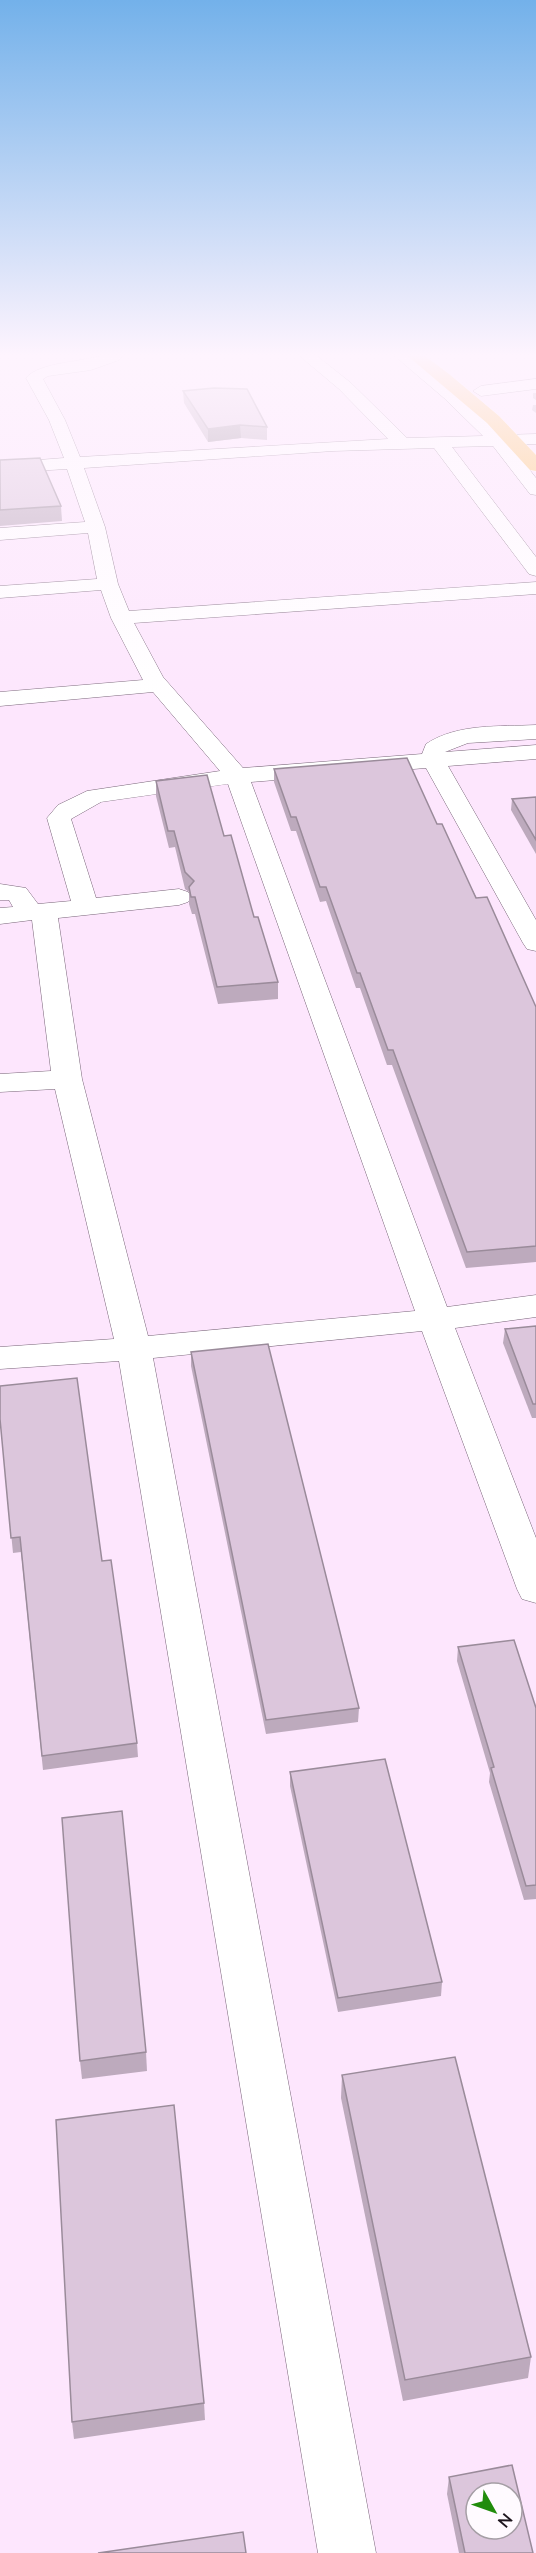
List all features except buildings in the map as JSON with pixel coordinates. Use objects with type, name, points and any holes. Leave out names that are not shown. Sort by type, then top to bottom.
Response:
[{"type":"street","points":[[77,471],[96,527],[108,584],[121,618],[158,684],[237,776],[435,1320],[536,1589]]},
{"type":"street","points":[[461,471],[536,570]]},
{"type":"street","points":[[525,471],[536,490]]},
{"type":"street","points":[[0,534],[96,527]]},
{"type":"street","points":[[0,592],[108,584]]},
{"type":"street","points":[[121,618],[536,588]]},
{"type":"street","points":[[0,699],[158,684]]},
{"type":"street","points":[[536,732],[456,738],[440,743],[434,749],[433,760],[536,943]]},
{"type":"street","points":[[86,907],[59,818],[67,810],[95,796],[237,776],[536,752]]},
{"type":"street","points":[[0,892],[17,891],[37,912],[67,1079],[134,1349],[346,2553]]},
{"type":"street","points":[[0,916],[179,897]]},
{"type":"street","points":[[0,1083],[67,1079]]},
{"type":"street","points":[[0,1358],[134,1349],[435,1320],[536,1306]]}]
